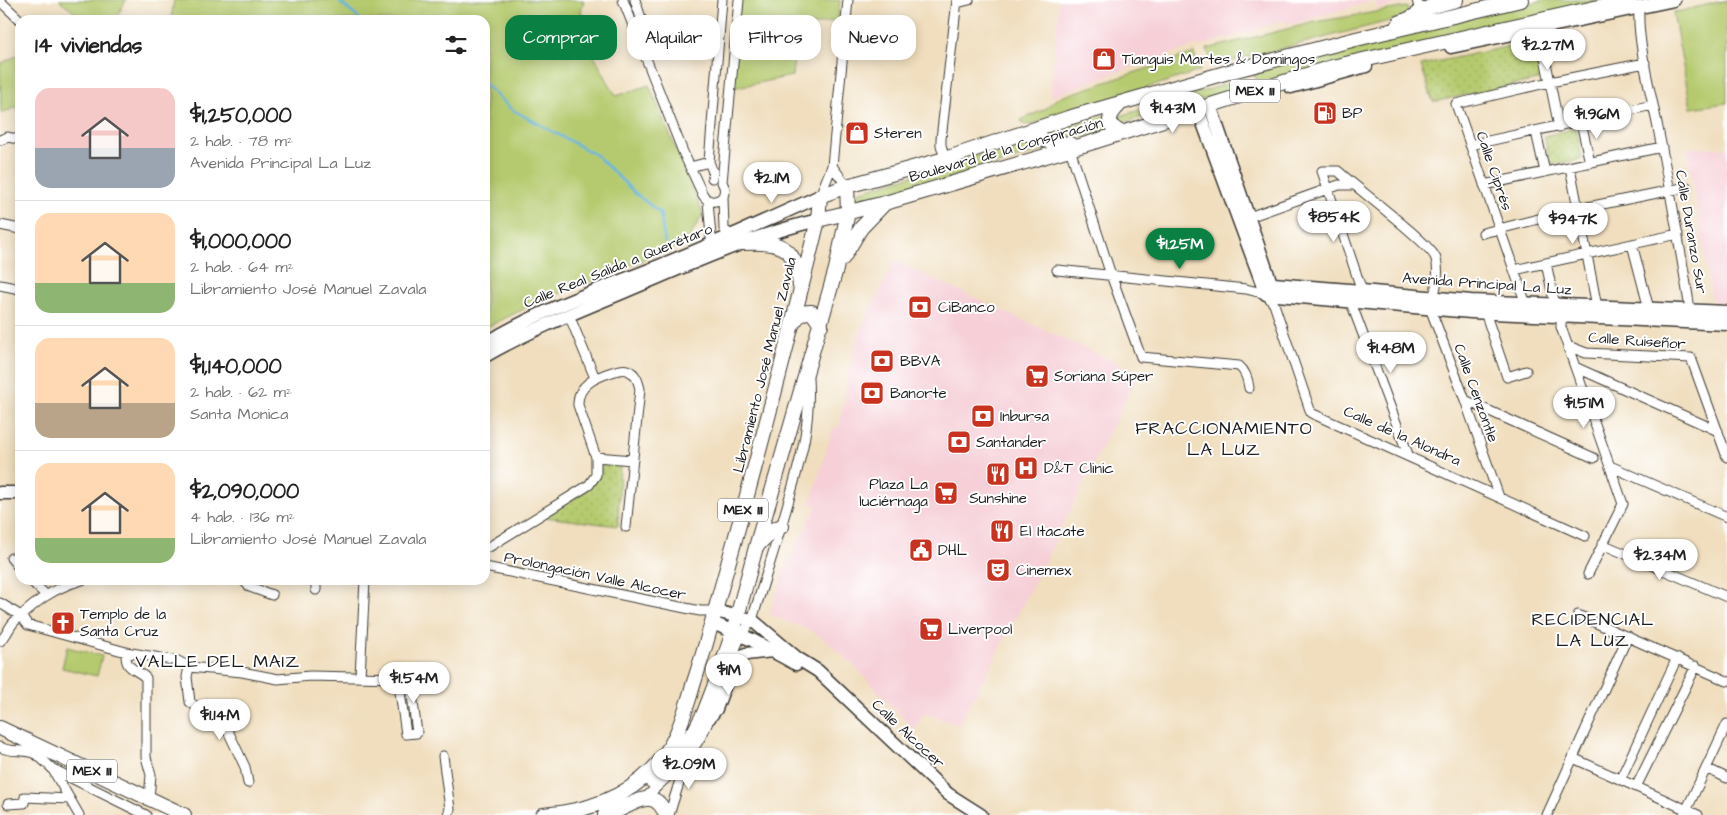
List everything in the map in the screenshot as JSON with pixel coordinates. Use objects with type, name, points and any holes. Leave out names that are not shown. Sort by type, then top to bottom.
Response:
[{"type":"main road","points":[[1356,39],[1409,19],[1419,6],[1430,7],[1456,0]]},
{"type":"main road","name":"Boulevard de la Conspiración","points":[[846,186],[945,159],[1068,118],[1119,105],[1232,71],[1521,0]]},
{"type":"main road","name":"Boulevard de la Conspiración","points":[[885,204],[1341,65],[1637,3]]},
{"type":"main road","points":[[1232,71],[1248,74],[1251,79],[1252,84],[1243,94]]},
{"type":"main road","points":[[1119,105],[1112,112],[1110,124],[1113,129],[1122,133]]},
{"type":"main road","points":[[1026,133],[1053,143],[1067,145],[1090,143]]},
{"type":"main road","name":"MEX 111","points":[[577,815],[613,804],[640,790],[672,764],[684,748],[704,713],[745,618],[756,547],[808,373],[836,270],[848,212],[846,186],[820,196],[818,220],[848,212],[885,204]]},
{"type":"main road","name":"MEX 111","points":[[836,270],[860,228],[885,204]]},
{"type":"main road","name":"Libramiento José Manuel Zavala","points":[[543,815],[584,809],[609,801],[652,770],[676,737],[684,717],[714,617],[754,473],[818,220]]},
{"type":"main road","points":[[738,239],[770,242],[787,250],[796,264],[801,291]]},
{"type":"main road","points":[[792,324],[806,311],[812,312],[821,325]]},
{"type":"main road","points":[[756,547],[772,530],[782,526]]},
{"type":"main road","name":"MEX 111","points":[[0,728],[184,815]]},
{"type":"main road","name":"MEX 111","points":[[0,732],[174,815]]},
{"type":"main road","points":[[604,815],[644,798],[659,804],[668,815]]},
{"type":"street","points":[[623,0],[629,15]]},
{"type":"street","points":[[635,0],[639,15]]},
{"type":"street","points":[[701,192],[703,184],[710,178],[713,172],[709,162],[722,0]]},
{"type":"street","points":[[738,239],[724,228],[723,197],[725,189],[722,182],[739,0]]},
{"type":"street","points":[[820,196],[832,166],[848,0]]},
{"type":"street","points":[[945,159],[941,139],[957,2],[969,0]]},
{"type":"street","points":[[1142,127],[1206,113],[1370,65],[1539,28],[1637,3],[1674,0]]},
{"type":"street","points":[[0,2],[15,16]]},
{"type":"street","name":"Calle Duranzo Sur","points":[[1637,3],[1645,63],[1692,316]]},
{"type":"street","points":[[1539,28],[1559,126]]},
{"type":"street","points":[[646,60],[701,192],[708,201],[713,250]]},
{"type":"street","points":[[1550,82],[1645,63]]},
{"type":"street","name":"Calle Ciprés","points":[[1526,304],[1456,104],[1550,82]]},
{"type":"street","points":[[1470,146],[1653,105]]},
{"type":"street","name":"Calle de la Alondra","points":[[1206,113],[1311,413],[1585,536]]},
{"type":"street","points":[[1581,122],[1590,163]]},
{"type":"street","points":[[1536,132],[1545,172]]},
{"type":"street","points":[[0,140],[8,137],[15,139]]},
{"type":"street","points":[[1484,185],[1662,147]]},
{"type":"street","points":[[1070,148],[1111,275],[1141,357],[1239,366],[1248,379],[1249,388]]},
{"type":"street","points":[[692,171],[709,162]]},
{"type":"street","points":[[832,166],[846,186]]},
{"type":"street","points":[[1570,167],[1598,312]]},
{"type":"street","points":[[692,171],[710,178],[716,178],[722,182]]},
{"type":"street","points":[[1362,291],[1322,171],[1338,171],[1418,237],[1436,257],[1437,272],[1432,303]]},
{"type":"street","points":[[1249,217],[1339,184],[1353,185]]},
{"type":"street","points":[[1483,233],[1578,209],[1687,187]]},
{"type":"street","name":"Calle Real Salida a Querétaro","points":[[490,353],[516,338],[738,239],[820,196]]},
{"type":"street","points":[[708,201],[716,201],[723,197]]},
{"type":"street","name":"Calle de la Alondra","points":[[1237,200],[1249,217],[1270,292]]},
{"type":"street","name":"Calle Real Salida a Querétaro","points":[[738,239],[818,220]]},
{"type":"street","points":[[0,225],[15,228]]},
{"type":"street","points":[[1514,270],[1678,234]]},
{"type":"street","points":[[1632,244],[1648,309]]},
{"type":"street","name":"Calle Real Salida a Querétaro","points":[[490,341],[507,330],[561,305],[713,250]]},
{"type":"street","points":[[1546,263],[1561,327],[1623,504],[1588,574]]},
{"type":"street","name":"Avenida Principal La Luz","points":[[1057,270],[1350,300],[1526,304],[1558,310]]},
{"type":"street","points":[[0,285],[15,288]]},
{"type":"street","name":"Avenida Principal La Luz","points":[[1270,292],[1362,291],[1485,312],[1558,310],[1692,316],[1727,312]]},
{"type":"street","points":[[1350,300],[1409,457]]},
{"type":"street","name":"Calle Cenzontle","points":[[1432,303],[1499,497]]},
{"type":"street","name":"Avenida Principal La Luz","points":[[1598,312],[1648,309],[1727,324]]},
{"type":"street","points":[[1485,312],[1506,377],[1526,371]]},
{"type":"street","points":[[569,316],[595,378]]},
{"type":"street","name":"Calle Ruiseñor","points":[[1568,346],[1586,353],[1691,358],[1727,457]]},
{"type":"street","points":[[1575,367],[1718,431]]},
{"type":"street","points":[[490,546],[589,485],[596,475],[596,457],[578,405],[578,398],[584,387],[595,378],[621,369],[633,374],[638,380],[640,389],[626,527]]},
{"type":"street","points":[[714,617],[745,618],[782,526],[805,442],[810,405],[808,373]]},
{"type":"street","points":[[1465,400],[1594,458]]},
{"type":"street","points":[[596,457],[633,460]]},
{"type":"street","points":[[1610,466],[1727,517]]},
{"type":"street","points":[[0,493],[15,493]]},
{"type":"street","points":[[1602,544],[1727,596]]},
{"type":"street","points":[[11,558],[15,563]]},
{"type":"street","name":"Prolongación Valle Alcocer","points":[[490,568],[700,611],[714,617]]},
{"type":"street","points":[[35,585],[46,595]]},
{"type":"street","points":[[0,641],[4,638],[12,624],[46,595],[55,589],[67,585]]},
{"type":"street","points":[[248,585],[272,595]]},
{"type":"street","points":[[316,585],[316,590]]},
{"type":"street","points":[[360,676],[365,585]]},
{"type":"street","points":[[0,603],[21,616],[28,625],[126,652],[178,661],[189,667],[242,672],[278,679],[310,676],[360,676],[432,680]]},
{"type":"street","points":[[1578,615],[1727,681]]},
{"type":"street","name":"Calle Alcocer","points":[[714,617],[737,634],[800,666],[818,671]]},
{"type":"street","name":"Calle Alcocer","points":[[745,618],[797,658],[818,671],[948,794],[981,815]]},
{"type":"street","points":[[710,718],[737,634]]},
{"type":"street","points":[[1547,815],[1628,636]]},
{"type":"street","points":[[668,815],[687,758],[716,709],[732,665],[746,654],[772,651]]},
{"type":"street","points":[[126,652],[128,667],[146,678],[146,757],[151,775],[149,798]]},
{"type":"street","points":[[1620,780],[1676,658]]},
{"type":"street","points":[[1636,787],[1696,666]]},
{"type":"street","points":[[189,667],[187,677],[190,702],[228,731],[244,767],[248,783]]},
{"type":"street","points":[[398,678],[406,734],[417,733],[410,679]]},
{"type":"street","points":[[1685,812],[1727,725]]},
{"type":"street","points":[[0,747],[10,751],[32,752],[41,757],[53,769],[146,815]]},
{"type":"street","points":[[49,755],[53,769],[79,815]]},
{"type":"street","points":[[443,756],[450,809],[448,815]]},
{"type":"street","points":[[644,798],[687,758]]},
{"type":"street","points":[[1572,758],[1685,812],[1698,815]]},
{"type":"street","points":[[1706,768],[1727,778]]},
{"type":"street","points":[[8,804],[24,803],[25,797],[70,799]]},
{"type":"shaded area","name":"Tianguis Martes & Domingos","points":[[1059,0],[1375,0],[1293,24],[1282,21],[1192,47],[1050,97]]},
{"type":"shaded area","points":[[1375,0],[1407,0],[1407,2],[1378,9]]},
{"type":"shaded area","points":[[1687,148],[1727,148],[1727,303],[1712,302]]},
{"type":"shaded area","name":"Plaza La luciérnaga","points":[[894,261],[1139,373],[1027,597],[958,725],[924,713],[915,731],[854,666],[830,644],[813,632],[769,614],[785,570],[817,504],[810,505],[833,428],[839,427],[857,341],[864,322]]},
{"type":"green space","points":[[59,0],[126,0],[118,15],[77,15]]},
{"type":"green space","points":[[174,0],[584,0],[581,11],[582,15],[505,15],[505,60],[596,60],[616,96],[649,85],[703,214],[686,243],[534,304],[490,326],[490,15],[172,15]]},
{"type":"green space","points":[[735,0],[840,0],[838,15],[831,15],[831,22],[821,24],[821,15],[734,15]]},
{"type":"green space","points":[[1544,0],[1605,0],[1257,88],[1257,79],[1251,71]]},
{"type":"green space","points":[[1727,0],[1727,103],[1691,108],[1673,13]]},
{"type":"green space","points":[[1407,7],[1409,16],[1213,66],[1207,49],[1315,22]]},
{"type":"green space","points":[[1534,41],[1542,79],[1433,102],[1421,65]]},
{"type":"green space","points":[[1194,53],[1200,71],[1030,125],[1023,124],[1021,120],[1045,109],[1055,100],[1064,96]]},
{"type":"green space","points":[[15,56],[15,108],[1,113],[0,64]]},
{"type":"green space","points":[[730,60],[794,60],[792,76],[728,89]]},
{"type":"green space","points":[[1243,79],[1247,84],[1245,87],[1122,123],[1119,121],[1120,116]]},
{"type":"green space","points":[[1109,114],[1113,131],[1064,140],[1039,136]]},
{"type":"green space","points":[[1576,128],[1582,159],[1551,165],[1544,136]]},
{"type":"green space","points":[[1030,139],[1041,147],[1048,149],[855,207],[855,193]]},
{"type":"green space","points":[[606,461],[620,462],[618,526],[545,517],[585,491]]},
{"type":"green space","points":[[67,647],[102,656],[97,676],[62,668]]},
{"type":"waterway","points":[[337,0],[355,15]]},
{"type":"waterway","points":[[490,89],[511,109],[596,155],[636,194],[660,213],[665,243]]},
{"type":"place","name":"Tianguis Martes & Domingos","points":[[1104,59]]},
{"type":"place","name":"BP","points":[[1325,113]]},
{"type":"place","name":"Steren","points":[[857,133]]},
{"type":"place","name":"CiBanco","points":[[920,307]]},
{"type":"place","name":"BBVA","points":[[882,361]]},
{"type":"place","name":"Soriana Súper","points":[[1037,376]]},
{"type":"place","name":"Banorte","points":[[872,393]]},
{"type":"place","name":"Inbursa","points":[[983,416]]},
{"type":"place","name":"Santander","points":[[959,442]]},
{"type":"place","name":"D&T Clinic","points":[[1026,468]]},
{"type":"place","name":"Sunshine","points":[[998,474]]},
{"type":"place","name":"Plaza La luciérnaga","points":[[946,493]]},
{"type":"place","name":"El Itacate","points":[[1002,531]]},
{"type":"place","name":"DHL","points":[[921,550]]},
{"type":"place","name":"Cinemex","points":[[998,570]]},
{"type":"place","name":"Templo de la Santa Cruz","points":[[63,623]]},
{"type":"place","name":"Liverpool","points":[[931,629]]},
{"type":"district","name":"FRACCIONAMIENTO LA LUZ","points":[[1224,438]]},
{"type":"district","name":"RECIDENCIAL LA LUZ","points":[[1593,629]]},
{"type":"district","name":"VALLE DEL MAIZ","points":[[218,661]]}]
